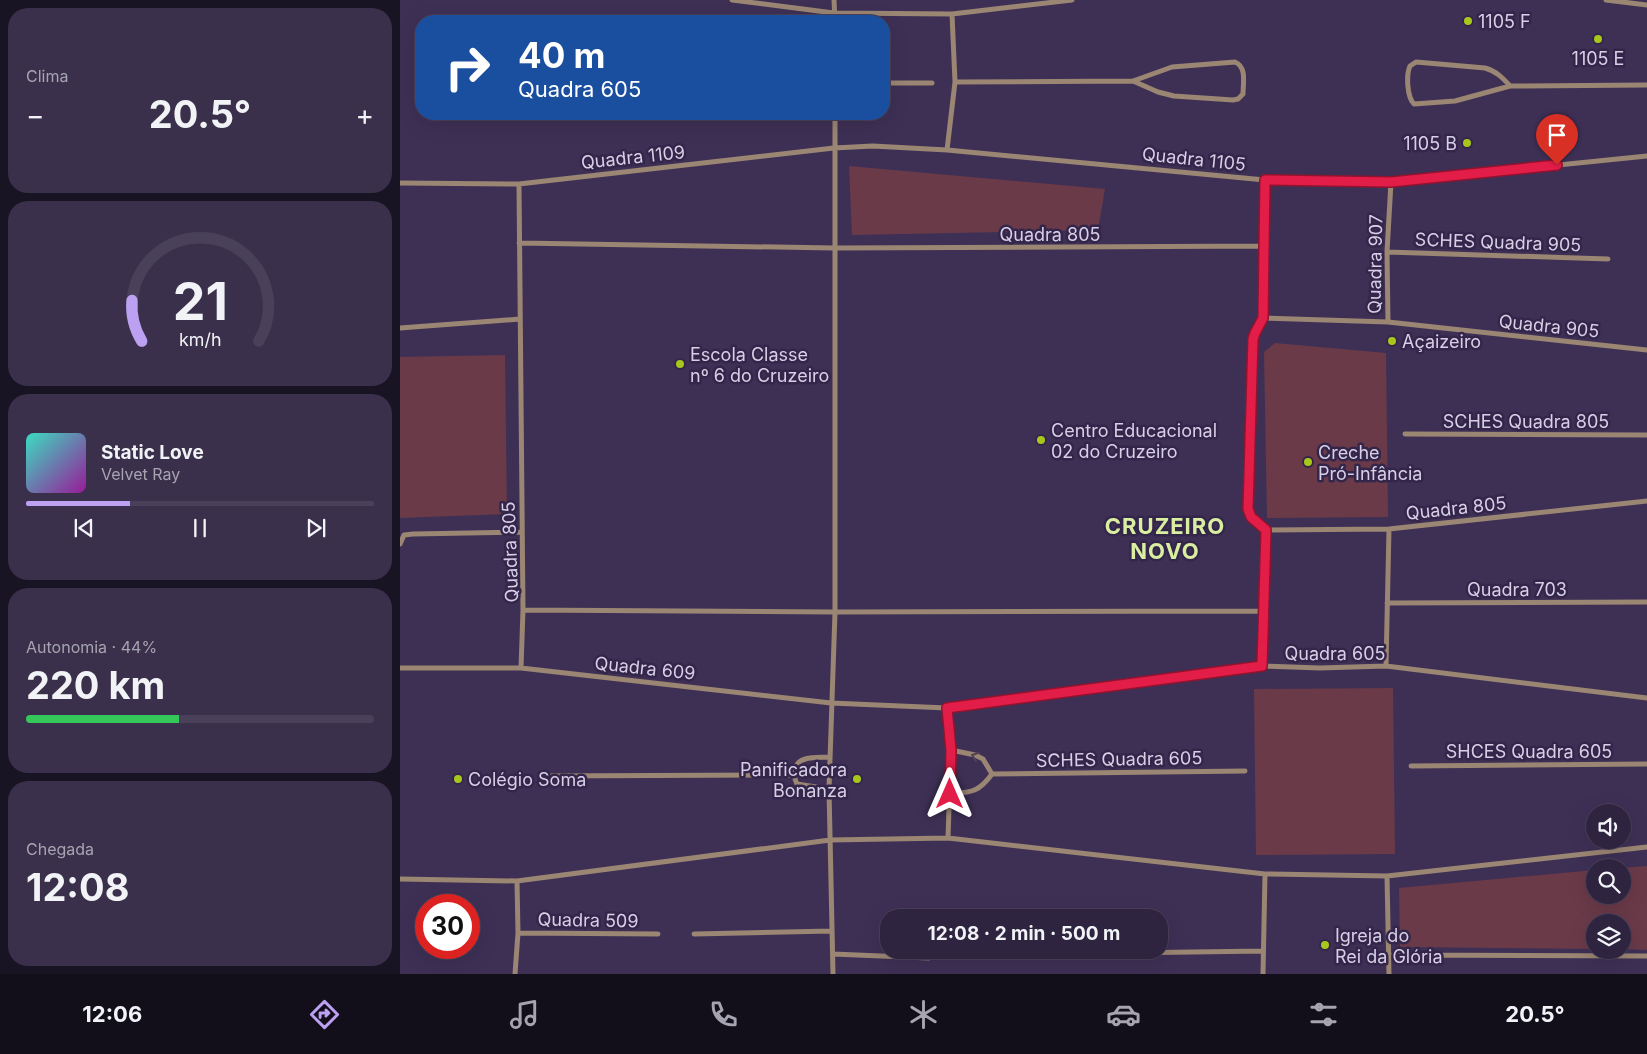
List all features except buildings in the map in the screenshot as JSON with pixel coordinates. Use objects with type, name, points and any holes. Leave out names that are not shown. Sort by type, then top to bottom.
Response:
[{"type":"street","points":[[732,0],[834,13],[952,14],[1072,0]]},
{"type":"street","points":[[834,0],[834,13]]},
{"type":"street","points":[[1606,0],[1647,4]]},
{"type":"street","points":[[947,150],[955,82],[952,14]]},
{"type":"street","points":[[955,82],[1133,81],[1172,67],[1235,62],[1240,64],[1243,69],[1243,94],[1238,99],[1233,100],[1174,96],[1158,92],[1133,81]]},
{"type":"street","points":[[1510,86],[1504,78],[1485,68],[1416,62],[1410,66],[1407,73],[1411,100],[1414,104],[1455,101],[1510,86],[1647,85]]},
{"type":"street","points":[[890,84],[932,83]]},
{"type":"street","points":[[833,974],[829,788],[835,612],[835,120]]},
{"type":"street","name":"Quadra 1109","points":[[400,184],[519,184],[834,148],[873,146],[947,150]]},
{"type":"street","name":"Quadra 1105","points":[[947,150],[1265,180],[1391,182],[1647,156]]},
{"type":"street","points":[[1262,666],[1266,530],[1251,517],[1248,509],[1253,339],[1263,318],[1265,180]]},
{"type":"street","name":"Quadra 907","points":[[1263,318],[1388,322],[1387,252],[1391,182]]},
{"type":"street","name":"Quadra 805","points":[[519,184],[523,610],[835,612],[1264,611]]},
{"type":"street","name":"Quadra 805","points":[[519,243],[834,248],[1265,246]]},
{"type":"street","name":"SCHES Quadra 905","points":[[1387,252],[1608,259]]},
{"type":"street","points":[[400,328],[520,320]]},
{"type":"street","name":"Quadra 905","points":[[1388,322],[1647,350]]},
{"type":"street","name":"SCHES Quadra 805","points":[[1404,434],[1647,435]]},
{"type":"street","name":"Quadra 805","points":[[1266,530],[1389,529],[1647,501]]},
{"type":"street","points":[[1386,666],[1389,529]]},
{"type":"street","points":[[400,544],[404,536],[413,534],[522,532]]},
{"type":"street","name":"Quadra 703","points":[[1387,603],[1647,602]]},
{"type":"street","points":[[521,668],[523,610]]},
{"type":"street","name":"Quadra 605","points":[[831,703],[947,708],[1262,666],[1320,668],[1386,666],[1647,698]]},
{"type":"street","name":"Quadra 609","points":[[400,668],[521,668],[831,703]]},
{"type":"street","points":[[947,708],[951,750],[948,838]]},
{"type":"street","points":[[950,794],[972,792],[980,789],[992,774],[983,759],[975,755],[951,750]]},
{"type":"street","points":[[829,788],[797,784],[794,775],[796,764],[799,761],[830,757]]},
{"type":"street","name":"SHCES Quadra 605","points":[[1412,766],[1647,764]]},
{"type":"street","name":"SCHES Quadra 605","points":[[992,774],[1245,771]]},
{"type":"street","points":[[542,776],[794,775]]},
{"type":"street","points":[[400,879],[517,881],[830,840],[948,838],[1265,874],[1387,876],[1647,847]]},
{"type":"street","points":[[1263,974],[1265,874]]},
{"type":"street","points":[[1387,876],[1389,974]]},
{"type":"street","points":[[515,974],[518,933],[517,881]]},
{"type":"street","points":[[694,934],[831,931]]},
{"type":"street","name":"Quadra 509","points":[[518,933],[658,934]]},
{"type":"street","points":[[1168,952],[1264,951]]},
{"type":"street","points":[[833,954],[880,956]]},
{"type":"street","points":[[1390,955],[1647,956]]},
{"type":"shaded area","points":[[849,166],[1105,189],[1098,230],[852,235]]},
{"type":"shaded area","points":[[1275,343],[1386,353],[1388,517],[1267,518],[1264,352]]},
{"type":"shaded area","points":[[505,355],[507,514],[400,518],[400,357]]},
{"type":"shaded area","points":[[1393,688],[1395,854],[1256,855],[1254,689]]},
{"type":"shaded area","points":[[1647,866],[1647,950],[1631,949],[1631,914],[1586,914],[1586,949],[1400,947],[1399,888],[1586,871],[1586,904],[1631,904],[1631,867]]},
{"type":"place","name":"1105 F","points":[[1468,21]]},
{"type":"place","name":"1105 E","points":[[1598,39]]},
{"type":"place","name":"1105 B","points":[[1467,143]]},
{"type":"place","name":"Açaizeiro","points":[[1392,341]]},
{"type":"place","name":"Escola Classe nº 6 do Cruzeiro","points":[[680,364]]},
{"type":"place","name":"Centro Educacional 02 do Cruzeiro","points":[[1041,440]]},
{"type":"place","name":"Creche Pró-Infância","points":[[1308,462]]},
{"type":"place","name":"Colégio Soma","points":[[458,779]]},
{"type":"place","name":"Panificadora Bonanza","points":[[857,779]]},
{"type":"place","name":"Igreja do Rei da Glória","points":[[1325,945]]},
{"type":"district","name":"CRUZEIRO NOVO","points":[[1165,538]]},
{"type":"route","points":[[950,794],[951,750],[947,708],[1262,666],[1266,530],[1251,517],[1248,509],[1253,339],[1263,318],[1265,180],[1391,182],[1557,165]]}]
